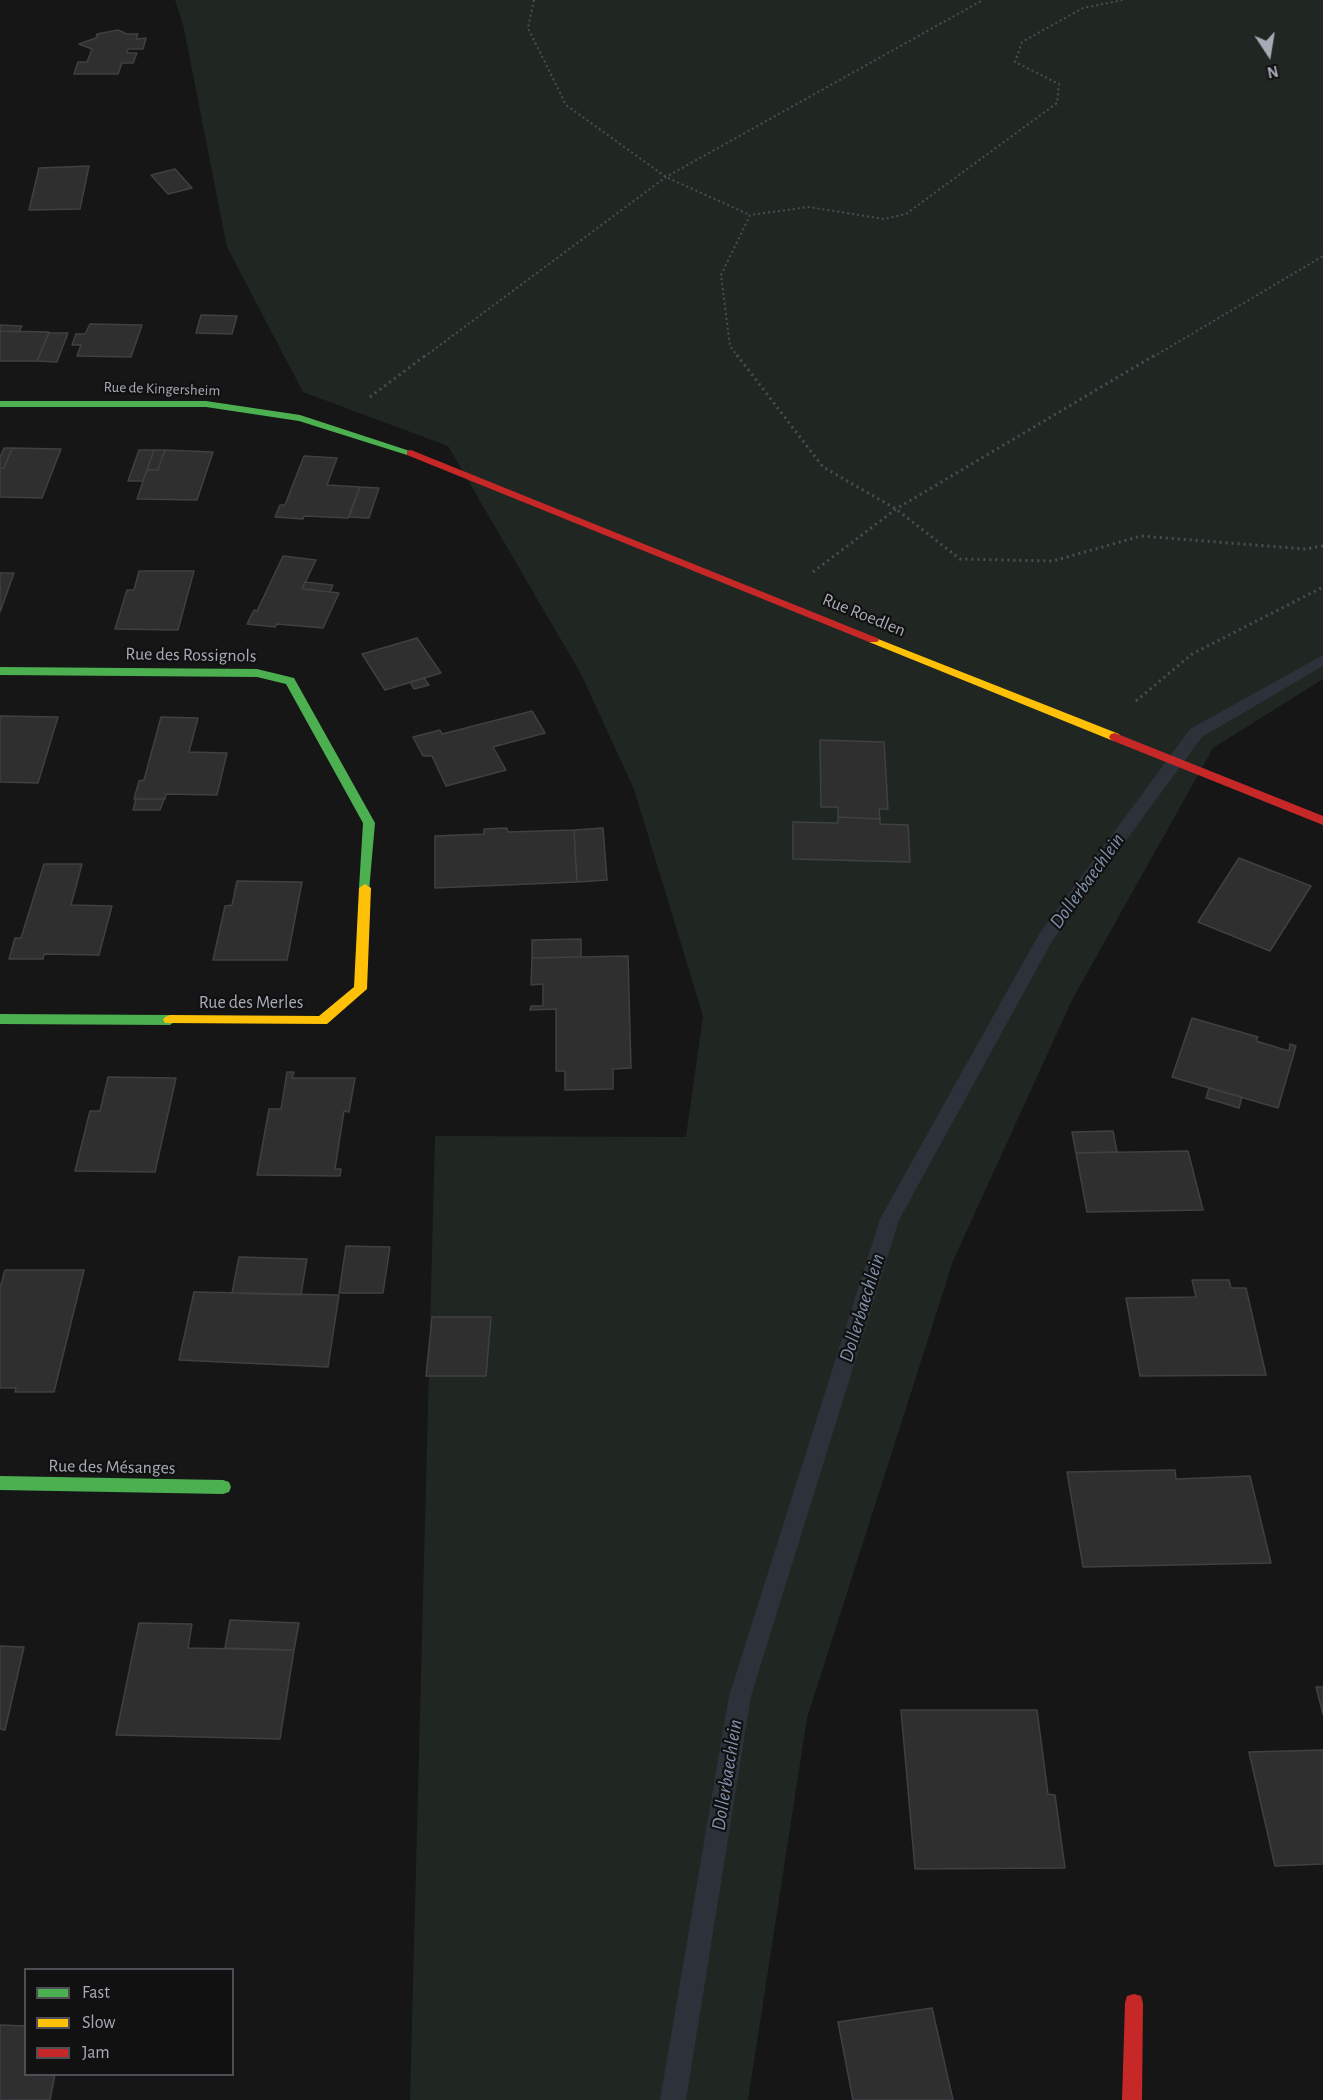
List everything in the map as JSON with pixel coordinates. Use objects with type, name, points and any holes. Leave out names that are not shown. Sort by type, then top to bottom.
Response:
[{"type":"street","name":"Rue de Kingersheim","points":[[0,404],[206,404],[300,418],[390,445]]},
{"type":"street","name":"Rue Roedlen","points":[[390,445],[777,599],[1323,821]]},
{"type":"street","name":"Rue des Rossignols","points":[[0,671],[257,673],[290,681],[369,823]]},
{"type":"street","name":"Rue des Merles","points":[[0,1019],[322,1022],[360,989],[369,823]]},
{"type":"street","name":"Rue des Mésanges","points":[[0,1483],[223,1487]]},
{"type":"street","points":[[1132,2100],[1134,2003]]},
{"type":"path","points":[[534,0],[528,28],[566,105],[666,177],[750,215],[808,207],[884,219],[906,214],[1056,104],[1059,84],[1015,62],[1022,42],[1083,8],[1123,0]]},
{"type":"path","points":[[330,427],[666,177],[983,0]]},
{"type":"path","points":[[750,215],[721,275],[730,346],[823,466],[896,509],[960,559],[1053,561],[1141,536],[1305,549],[1323,546]]},
{"type":"path","points":[[777,599],[896,509],[1323,256]]},
{"type":"path","points":[[1101,731],[1192,654],[1323,587]]},
{"type":"shaded area","points":[[175,0],[1323,0],[1323,679],[1213,748],[1072,1000],[953,1261],[807,1718],[748,2100],[410,2100],[435,1136],[686,1137],[703,1016],[634,789],[581,674],[448,446],[303,392],[227,247],[183,24]]},
{"type":"building","points":[[118,30],[127,34],[138,34],[136,39],[146,38],[143,49],[128,49],[127,53],[137,53],[133,63],[122,63],[118,74],[74,74],[78,62],[87,62],[92,49],[79,44],[96,38],[97,34]]},
{"type":"building","points":[[89,166],[80,209],[29,210],[39,168]]},
{"type":"building","points":[[175,169],[192,188],[168,194],[151,175]]},
{"type":"building","points":[[201,315],[237,316],[232,334],[196,333]]},
{"type":"building","points":[[90,324],[142,325],[131,357],[77,356],[81,345],[72,345],[76,334],[85,334]]},
{"type":"building","points":[[0,325],[22,326],[19,332],[0,331]]},
{"type":"building","points":[[0,331],[49,332],[37,361],[0,361]]},
{"type":"building","points":[[49,333],[68,333],[57,362],[37,361]]},
{"type":"building","points":[[4,448],[12,448],[4,468],[0,468],[0,457]]},
{"type":"building","points":[[12,448],[61,449],[42,498],[0,497],[0,468],[4,468]]},
{"type":"building","points":[[139,450],[154,450],[143,481],[128,481]]},
{"type":"building","points":[[154,450],[165,450],[158,470],[147,470]]},
{"type":"building","points":[[165,450],[213,452],[197,500],[137,499],[147,470],[158,470]]},
{"type":"building","points":[[304,456],[337,458],[327,485],[360,487],[348,518],[275,517],[280,505],[285,505]]},
{"type":"building","points":[[360,487],[379,488],[369,518],[349,517]]},
{"type":"building","points":[[283,556],[316,560],[302,589],[339,593],[323,628],[247,624],[254,610],[257,611]]},
{"type":"building","points":[[139,571],[194,571],[178,630],[115,629],[127,590],[134,590]]},
{"type":"building","points":[[0,573],[14,573],[0,612]]},
{"type":"building","points":[[305,582],[333,585],[330,592],[302,589]]},
{"type":"building","points":[[417,638],[441,673],[385,690],[362,654]]},
{"type":"building","points":[[424,678],[429,685],[414,689],[410,682]]},
{"type":"building","points":[[532,711],[545,733],[493,747],[506,770],[446,786],[432,756],[423,756],[413,737],[440,730],[442,734]]},
{"type":"building","points":[[0,716],[58,717],[38,783],[0,782]]},
{"type":"building","points":[[161,717],[198,718],[189,752],[227,753],[217,795],[166,794],[165,799],[134,799],[139,781],[144,780]]},
{"type":"building","points":[[820,740],[884,742],[888,809],[879,809],[880,819],[838,817],[838,807],[821,807]]},
{"type":"building","points":[[136,799],[164,799],[160,810],[133,810]]},
{"type":"building","points":[[838,817],[880,819],[880,824],[908,825],[910,862],[793,859],[793,822],[838,823]]},
{"type":"building","points":[[507,828],[508,832],[574,830],[577,882],[435,888],[435,836],[484,834],[484,829]]},
{"type":"building","points":[[603,828],[607,880],[577,882],[574,830]]},
{"type":"building","points":[[1239,858],[1311,886],[1270,951],[1198,922]]},
{"type":"building","points":[[44,864],[82,864],[71,905],[112,906],[99,955],[44,954],[43,959],[9,959],[15,938],[21,938]]},
{"type":"building","points":[[237,881],[302,882],[287,960],[213,960],[225,906],[232,905]]},
{"type":"building","points":[[581,939],[581,957],[532,958],[532,940]]},
{"type":"building","points":[[628,956],[631,1068],[613,1069],[613,1089],[565,1090],[565,1071],[556,1071],[556,1009],[530,1010],[531,1006],[543,1006],[543,984],[531,985],[532,958]]},
{"type":"building","points":[[1192,1018],[1258,1037],[1256,1041],[1289,1051],[1290,1044],[1296,1046],[1278,1108],[1172,1077]]},
{"type":"building","points":[[287,1072],[294,1072],[292,1078],[355,1078],[349,1112],[344,1111],[335,1169],[341,1169],[340,1176],[257,1175],[269,1109],[281,1109]]},
{"type":"building","points":[[108,1077],[176,1078],[155,1172],[75,1171],[90,1111],[100,1111]]},
{"type":"building","points":[[1209,1088],[1242,1097],[1239,1108],[1206,1098]]},
{"type":"building","points":[[1113,1131],[1117,1152],[1076,1153],[1072,1132]]},
{"type":"building","points":[[1188,1151],[1203,1210],[1087,1212],[1076,1153]]},
{"type":"building","points":[[346,1246],[390,1247],[383,1293],[339,1293]]},
{"type":"building","points":[[239,1257],[307,1259],[301,1295],[232,1293]]},
{"type":"building","points":[[5,1270],[84,1270],[54,1392],[15,1392],[16,1388],[0,1388],[0,1288]]},
{"type":"building","points":[[1192,1280],[1229,1280],[1231,1288],[1246,1288],[1266,1375],[1140,1376],[1126,1298],[1196,1297]]},
{"type":"building","points":[[194,1292],[339,1295],[328,1367],[179,1360]]},
{"type":"building","points":[[432,1317],[491,1317],[486,1376],[426,1376]]},
{"type":"building","points":[[1175,1470],[1176,1479],[1250,1476],[1271,1563],[1083,1567],[1067,1472]]},
{"type":"building","points":[[230,1620],[299,1623],[294,1650],[225,1648]]},
{"type":"building","points":[[139,1623],[192,1624],[188,1648],[294,1650],[280,1739],[116,1735]]},
{"type":"building","points":[[0,1646],[24,1647],[5,1730],[0,1729]]},
{"type":"building","points":[[1316,1687],[1323,1687],[1323,1714]]},
{"type":"building","points":[[901,1710],[1037,1710],[1048,1794],[1055,1795],[1065,1868],[915,1869]]},
{"type":"building","points":[[1323,1750],[1323,1864],[1275,1866],[1249,1752]]},
{"type":"building","points":[[932,2008],[953,2100],[853,2100],[838,2022]]},
{"type":"building","points":[[0,2025],[24,2026],[24,2076],[55,2076],[50,2100],[0,2100]]},
{"type":"waterway","name":"Dollerbaechlein","points":[[673,2100],[740,1696],[890,1219],[1045,938],[1196,733],[1323,660]]},
{"type":"traffic: fast","points":[[0,404],[206,404],[300,418],[411,453]]},
{"type":"traffic: fast","points":[[0,671],[257,673],[290,681],[369,823],[365,888]]},
{"type":"traffic: fast","points":[[0,1019],[170,1020]]},
{"type":"traffic: fast","points":[[0,1483],[223,1487]]},
{"type":"traffic: slow","points":[[873,640],[1115,737]]},
{"type":"traffic: slow","points":[[170,1020],[322,1021],[360,989],[365,888]]},
{"type":"traffic: jam","points":[[411,453],[873,640]]},
{"type":"traffic: jam","points":[[1115,737],[1323,821]]},
{"type":"traffic: jam","points":[[1132,2100],[1134,2003]]}]
